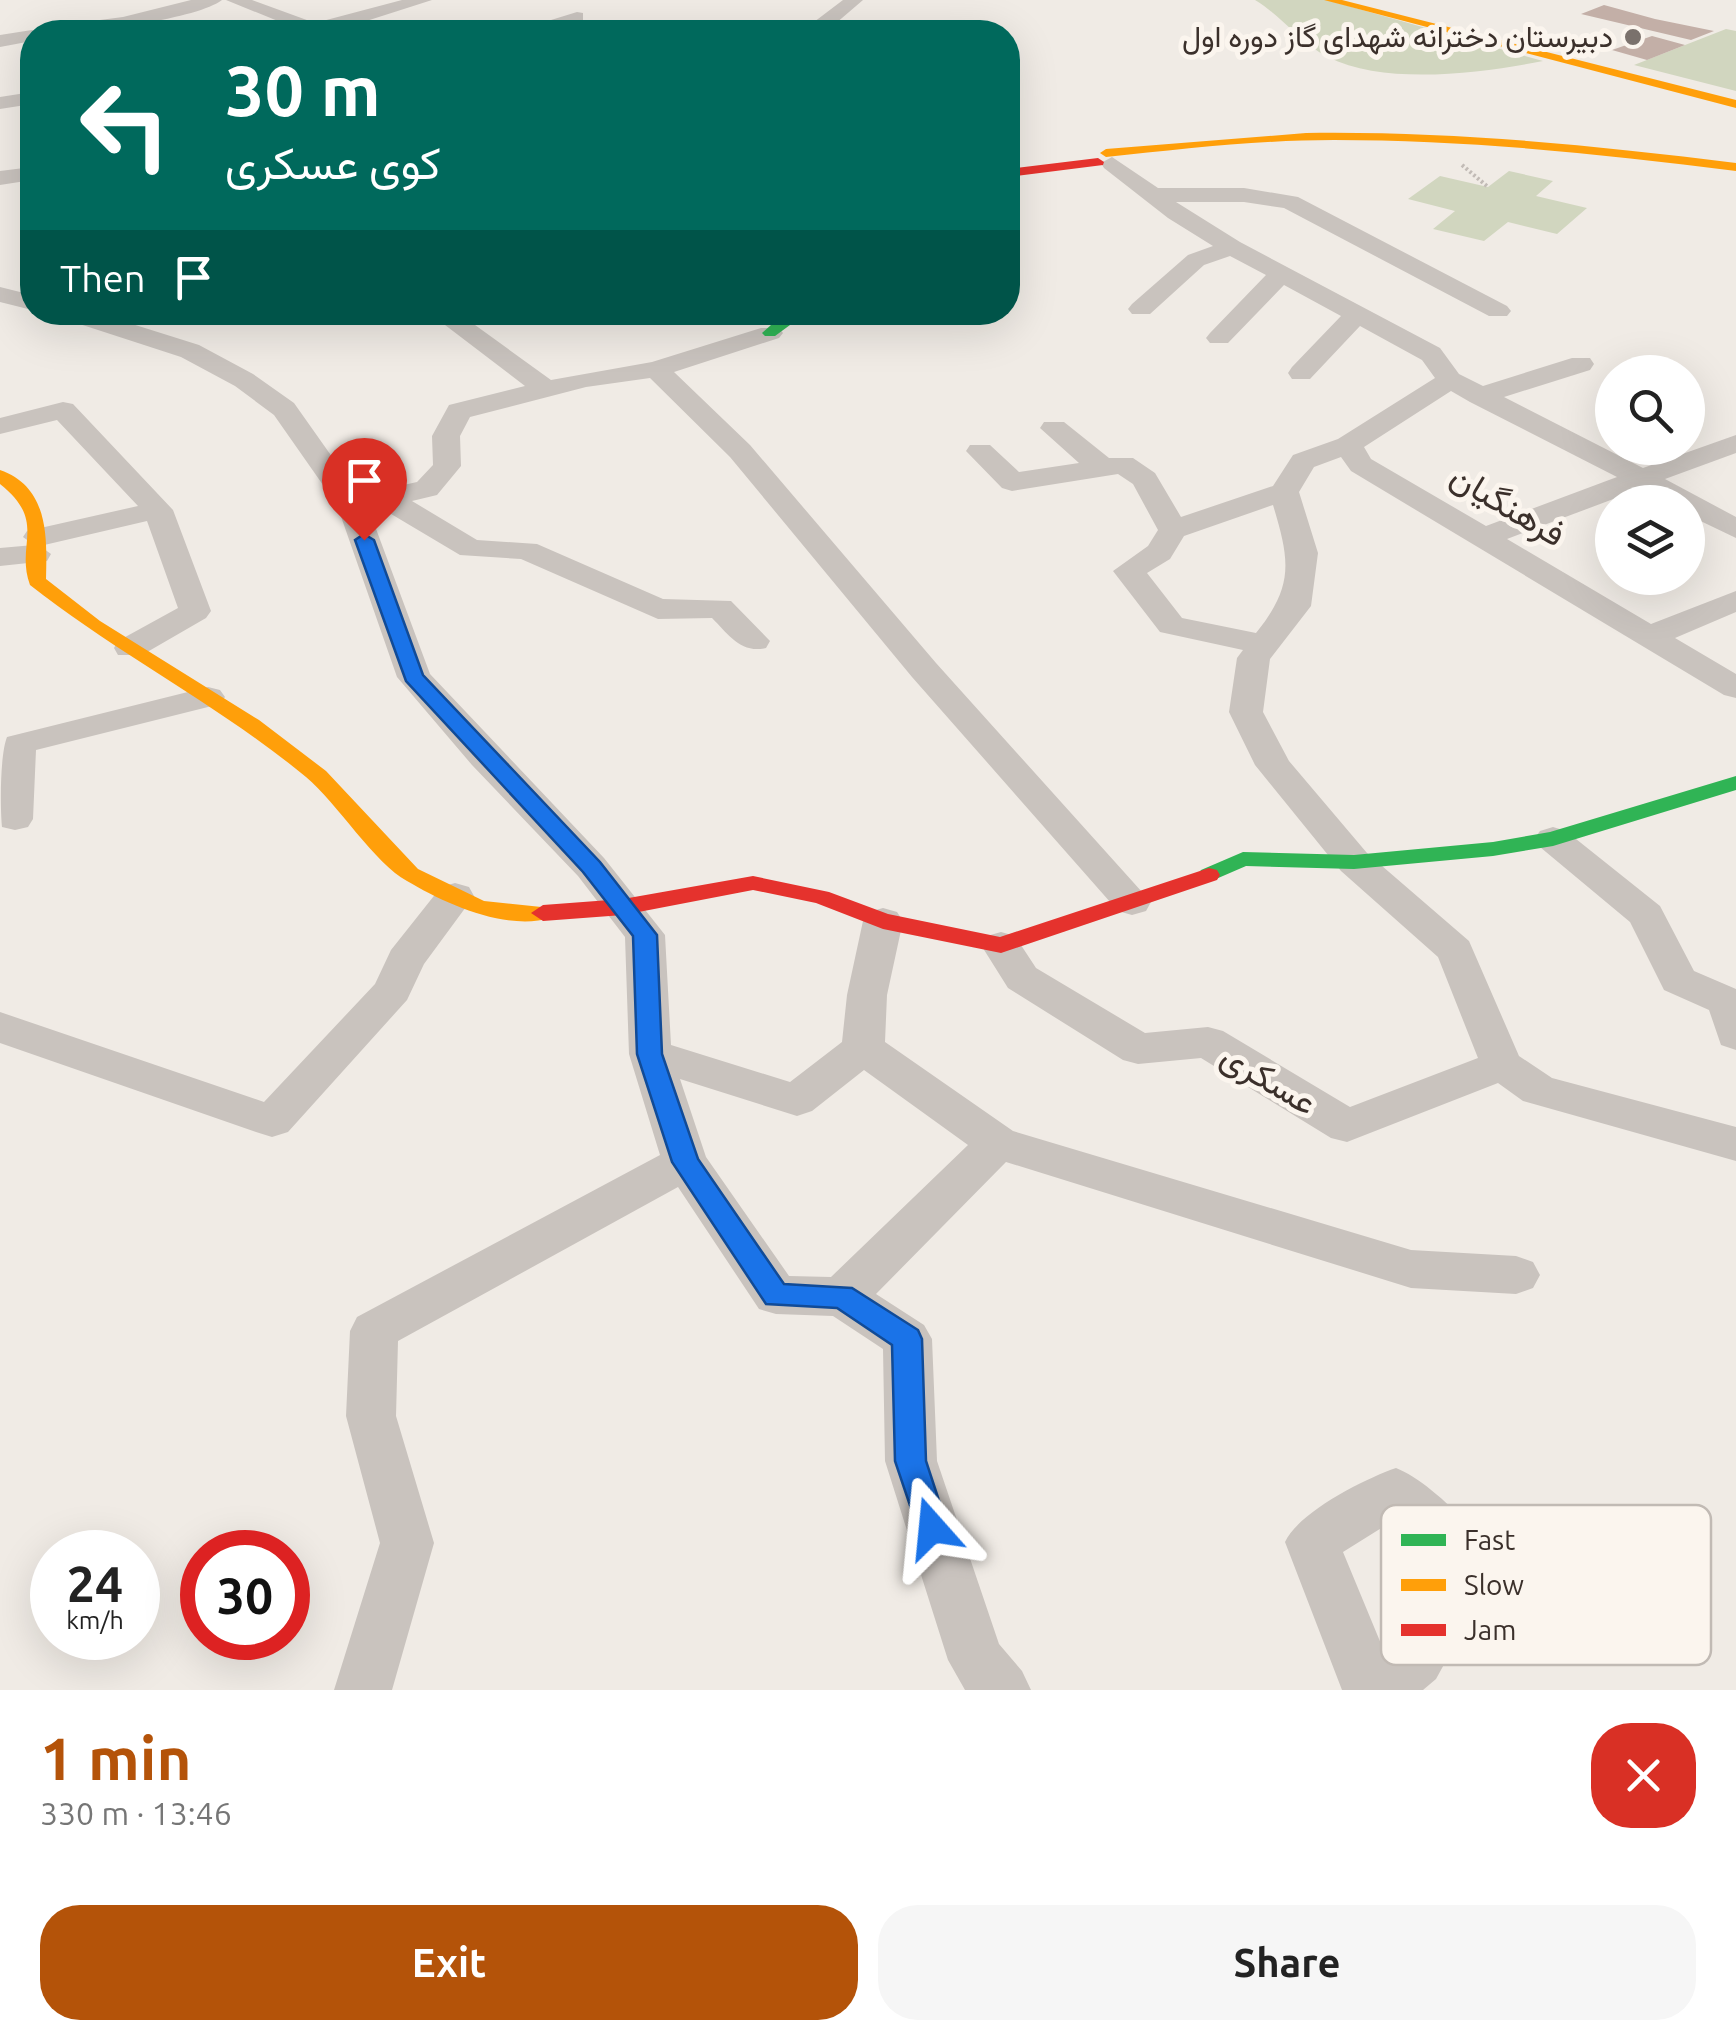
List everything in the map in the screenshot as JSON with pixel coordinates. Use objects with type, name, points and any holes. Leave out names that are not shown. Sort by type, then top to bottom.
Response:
[{"type":"main road","points":[[1329,0],[1736,104]]},
{"type":"main road","points":[[1369,0],[1736,96]]},
{"type":"main road","points":[[1020,170],[1224,140],[1334,136],[1655,154],[1736,167]]},
{"type":"main road","points":[[1106,159],[1342,145],[1480,149],[1736,178]]},
{"type":"main road","points":[[0,474],[30,494],[40,522],[37,581],[93,625],[252,724],[318,776],[410,874],[480,908],[550,914],[623,907],[753,883],[821,897],[883,920],[1000,945],[1186,885],[1242,858],[1354,862],[1552,839],[1736,783]]},
{"type":"street","points":[[127,20],[213,0]]},
{"type":"street","points":[[235,0],[285,20]]},
{"type":"street","points":[[352,20],[423,0]]},
{"type":"street","points":[[829,20],[854,0]]},
{"type":"street","points":[[559,3],[577,17],[566,20]]},
{"type":"street","points":[[76,10],[100,20]]},
{"type":"street","points":[[1106,159],[1232,247],[1431,354],[1450,380],[1652,485]]},
{"type":"street","points":[[1154,196],[1244,194],[1290,202],[1498,310]]},
{"type":"street","points":[[1141,309],[1196,260],[1232,247]]},
{"type":"street","points":[[1219,338],[1282,273]]},
{"type":"street","points":[[1301,373],[1358,312]]},
{"type":"street","points":[[112,325],[190,351],[244,380],[284,409],[369,501],[471,549],[526,550],[658,609],[720,608],[754,641]]},
{"type":"street","points":[[458,325],[545,388]]},
{"type":"street","points":[[369,501],[427,488],[447,466],[446,436],[460,411],[545,388],[656,369],[758,325]]},
{"type":"street","points":[[1480,396],[1581,364]]},
{"type":"street","points":[[656,369],[740,451],[924,670],[1132,902]]},
{"type":"street","points":[[1264,646],[1171,625],[1129,571],[1159,552],[1173,530],[1284,492],[1303,461],[1348,445],[1450,380]]},
{"type":"street","points":[[0,426],[63,410],[158,510],[195,611],[130,648]]},
{"type":"street","points":[[1054,428],[1103,468]]},
{"type":"street","points":[[1485,537],[1736,443]]},
{"type":"street","name":"فرهنگیان","points":[[1348,445],[1361,465],[1736,688]]},
{"type":"street","points":[[980,451],[1012,482],[1123,464],[1146,479],[1173,530]]},
{"type":"street","points":[[1284,492],[1303,553],[1295,606],[1254,658],[1246,712],[1273,765],[1354,862],[1455,950],[1502,1066],[1538,1090],[1736,1144]]},
{"type":"street","points":[[369,501],[414,677],[592,867],[645,935],[650,1054],[685,1162],[776,1296],[842,1296],[907,1339],[910,1461],[976,1660],[1002,1690]]},
{"type":"street","points":[[0,557],[158,510]]},
{"type":"street","points":[[1705,513],[1736,529]]},
{"type":"street","points":[[1650,636],[1736,601]]},
{"type":"street","points":[[14,819],[19,744],[208,697]]},
{"type":"street","points":[[1552,839],[1646,914],[1678,980],[1727,1002],[1736,1035]]},
{"type":"street","points":[[0,1027],[272,1121],[392,990],[406,960],[455,896]]},
{"type":"street","points":[[650,1054],[796,1100],[863,1048],[867,995],[883,920]]},
{"type":"street","name":"عسکری","points":[[1000,945],[1022,978],[1138,1049],[1208,1042],[1346,1126],[1502,1066]]},
{"type":"street","points":[[863,1048],[998,1143],[1411,1269],[1516,1275]]},
{"type":"street","points":[[842,1296],[998,1143]]},
{"type":"street","points":[[364,1690],[407,1543],[370,1416],[374,1331],[685,1162]]},
{"type":"street","points":[[1372,1690],[1312,1542],[1396,1492],[1409,1505]]},
{"type":"street","points":[[1380,1690],[1410,1665]]},
{"type":"green space","points":[[1255,0],[1327,0],[1543,61],[1463,73],[1377,72],[1328,57]]},
{"type":"green space","points":[[1726,29],[1736,31],[1736,91],[1634,65]]},
{"type":"green space","points":[[1509,171],[1553,181],[1536,196],[1587,208],[1557,234],[1508,222],[1484,241],[1433,229],[1455,211],[1408,199],[1440,176],[1488,187]]},
{"type":"building","points":[[1604,5],[1714,31],[1691,40],[1581,14]]},
{"type":"building","points":[[1652,36],[1685,45],[1647,60],[1612,50]]},
{"type":"traffic: fast","points":[[770,333],[782,325]]},
{"type":"traffic: fast","points":[[1209,875],[1243,859],[1354,862],[1493,849],[1553,839],[1736,783]]},
{"type":"traffic: slow","points":[[1329,0],[1736,104]]},
{"type":"traffic: slow","points":[[1106,153],[1277,138],[1435,138],[1736,167]]},
{"type":"traffic: slow","points":[[0,475],[26,498],[33,510],[38,533],[37,581],[93,625],[252,724],[318,776],[410,874],[480,908],[543,913]]},
{"type":"traffic: jam","points":[[1020,172],[1098,162]]},
{"type":"traffic: jam","points":[[543,913],[623,907],[753,883],[821,897],[883,921],[1001,945],[1209,875]]},
{"type":"place","name":"دبیرستان دخترانه شهدای گاز دوره اول","points":[[1633,37]]},
{"type":"route","points":[[364,540],[414,677],[485,758],[592,867],[645,935],[650,1054],[685,1162],[776,1296],[842,1296],[907,1339],[910,1461],[932,1528]]}]
